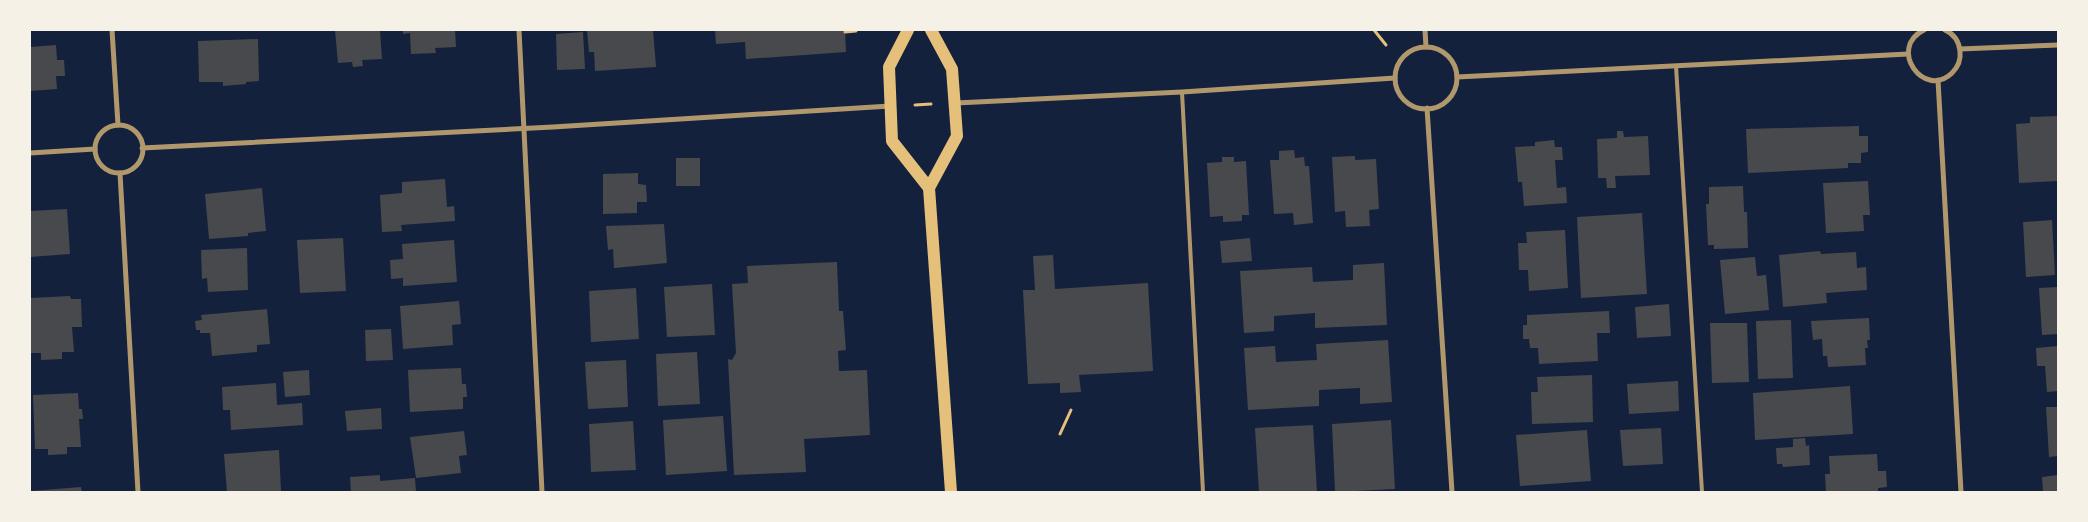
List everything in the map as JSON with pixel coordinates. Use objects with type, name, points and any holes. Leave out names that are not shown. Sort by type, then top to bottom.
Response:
[{"type":"main road","points":[[908,30],[889,68],[892,142],[929,188]]},
{"type":"main road","points":[[931,30],[952,69],[956,136],[929,188],[950,492]]},
{"type":"street","points":[[112,30],[118,125]]},
{"type":"street","points":[[519,30],[542,492]]},
{"type":"street","points":[[1425,30],[1426,47]]},
{"type":"street","points":[[1924,30],[1912,41],[1908,54],[1909,61],[1917,74],[1930,80],[1938,80],[1951,74],[1956,69],[1960,56],[1960,49],[1954,36],[1945,30]]},
{"type":"street","points":[[1960,49],[2058,45]]},
{"type":"street","points":[[1426,47],[1441,51],[1449,58],[1454,67],[1456,77],[1455,88],[1450,97],[1443,103],[1427,108],[1414,106],[1406,101],[1399,94],[1395,78],[1397,65],[1403,57],[1411,50],[1426,47]]},
{"type":"street","points":[[1456,77],[1908,54]]},
{"type":"street","points":[[954,102],[1182,92],[1395,78]]},
{"type":"street","points":[[1938,80],[1961,492]]},
{"type":"street","points":[[142,148],[890,106]]},
{"type":"street","points":[[1427,108],[1452,492]]},
{"type":"street","points":[[118,125],[130,127],[136,132],[140,138],[142,148],[139,161],[134,167],[120,172],[105,168],[99,162],[95,149],[101,133],[107,128],[118,125]]},
{"type":"street","points":[[30,153],[95,149]]},
{"type":"street","points":[[120,172],[138,492]]},
{"type":"lane","points":[[1676,66],[1702,492]]},
{"type":"lane","points":[[1182,92],[1203,492]]},
{"type":"path","points":[[1374,30],[1386,45]]},
{"type":"path","points":[[845,32],[856,31]]},
{"type":"path","points":[[890,106],[954,102]]},
{"type":"path","points":[[1060,434],[1071,410]]},
{"type":"building","points":[[335,30],[380,30],[382,59],[362,60],[363,66],[353,67],[352,62],[338,63]]},
{"type":"building","points":[[403,30],[455,30],[456,47],[435,48],[436,53],[411,54],[410,33],[403,34]]},
{"type":"building","points":[[587,30],[653,30],[656,67],[595,71],[594,52],[589,52]]},
{"type":"building","points":[[715,30],[845,30],[846,52],[746,59],[745,42],[716,44]]},
{"type":"building","points":[[583,32],[585,69],[557,70],[556,34]]},
{"type":"building","points":[[258,39],[259,81],[223,86],[223,82],[199,82],[198,41]]},
{"type":"building","points":[[56,45],[57,60],[64,60],[65,76],[56,76],[57,89],[30,91],[30,47]]},
{"type":"building","points":[[2058,116],[2058,181],[2019,183],[2016,124],[2030,123],[2030,117]]},
{"type":"building","points":[[1859,126],[1859,136],[1868,136],[1868,152],[1861,153],[1861,163],[1848,163],[1848,168],[1748,173],[1746,129]]},
{"type":"building","points":[[1617,131],[1623,131],[1624,137],[1648,136],[1650,175],[1615,176],[1616,188],[1607,188],[1606,178],[1598,178],[1597,139],[1617,138]]},
{"type":"building","points":[[1554,140],[1555,147],[1562,147],[1563,160],[1555,160],[1557,188],[1566,187],[1567,203],[1524,206],[1522,182],[1518,182],[1515,147],[1535,146],[1535,142]]},
{"type":"building","points":[[1294,150],[1295,158],[1304,157],[1305,166],[1309,166],[1313,223],[1294,225],[1293,213],[1274,214],[1270,160],[1279,160],[1279,151]]},
{"type":"building","points":[[1355,156],[1355,160],[1376,159],[1379,209],[1369,210],[1370,226],[1346,227],[1345,211],[1335,212],[1332,157]]},
{"type":"building","points":[[1222,157],[1234,157],[1234,162],[1246,161],[1249,215],[1242,215],[1242,221],[1223,222],[1223,216],[1210,217],[1207,163],[1222,162]]},
{"type":"building","points":[[676,158],[700,158],[700,186],[676,186]]},
{"type":"building","points":[[638,173],[638,184],[646,185],[647,202],[637,202],[637,213],[603,214],[603,174]]},
{"type":"building","points":[[445,179],[447,207],[454,206],[455,221],[401,225],[402,231],[382,232],[380,195],[402,193],[402,182]]},
{"type":"building","points":[[1868,181],[1870,215],[1863,215],[1864,231],[1826,233],[1823,183]]},
{"type":"building","points":[[1743,186],[1744,212],[1747,212],[1748,248],[1714,249],[1714,245],[1708,245],[1706,204],[1709,204],[1709,187]]},
{"type":"building","points":[[262,188],[266,231],[248,233],[248,236],[209,239],[205,194]]},
{"type":"building","points":[[67,209],[70,254],[30,257],[30,211]]},
{"type":"building","points":[[1642,213],[1647,294],[1581,298],[1577,217]]},
{"type":"building","points":[[2052,220],[2055,275],[2026,277],[2023,222]]},
{"type":"building","points":[[664,224],[667,263],[614,268],[613,249],[608,250],[606,226]]},
{"type":"building","points":[[1565,230],[1568,288],[1529,291],[1528,270],[1519,270],[1518,243],[1527,243],[1526,232]]},
{"type":"building","points":[[343,238],[346,291],[300,293],[297,240]]},
{"type":"building","points":[[1250,238],[1252,261],[1222,263],[1220,241]]},
{"type":"building","points":[[454,240],[457,282],[403,286],[403,278],[391,279],[390,260],[403,259],[402,244]]},
{"type":"building","points":[[247,248],[248,290],[208,292],[207,278],[202,279],[201,250]]},
{"type":"building","points":[[1820,251],[1821,254],[1856,252],[1857,268],[1866,267],[1867,290],[1826,293],[1827,303],[1783,307],[1779,255]]},
{"type":"building","points":[[1053,255],[1055,289],[1148,283],[1153,371],[1079,375],[1081,392],[1060,393],[1060,383],[1028,384],[1023,290],[1035,290],[1033,256]]},
{"type":"building","points":[[1755,257],[1757,276],[1766,275],[1769,310],[1725,314],[1720,260]]},
{"type":"building","points":[[837,262],[839,311],[843,311],[846,350],[838,351],[839,371],[867,370],[870,435],[804,439],[806,472],[734,475],[728,359],[732,360],[736,353],[732,284],[748,283],[747,266]]},
{"type":"building","points":[[1384,263],[1387,325],[1315,328],[1315,313],[1274,316],[1274,331],[1244,333],[1240,271],[1312,267],[1313,282],[1353,280],[1353,265]]},
{"type":"building","points":[[712,284],[715,335],[667,337],[664,287]]},
{"type":"building","points":[[2058,287],[2058,334],[2042,335],[2039,288]]},
{"type":"building","points":[[636,288],[639,339],[591,342],[589,291]]},
{"type":"building","points":[[70,296],[71,299],[81,299],[82,327],[72,327],[74,352],[62,352],[62,359],[41,360],[41,353],[30,353],[30,298]]},
{"type":"building","points":[[459,301],[461,324],[452,325],[453,345],[403,349],[400,306]]},
{"type":"building","points":[[1669,304],[1671,336],[1637,338],[1635,307]]},
{"type":"building","points":[[267,309],[270,344],[257,345],[257,352],[212,356],[210,333],[200,333],[200,330],[196,330],[195,321],[202,320],[201,315]]},
{"type":"building","points":[[1609,311],[1610,333],[1597,333],[1598,361],[1539,364],[1538,348],[1530,348],[1529,339],[1523,339],[1523,325],[1527,325],[1527,315]]},
{"type":"building","points":[[1869,318],[1870,340],[1867,340],[1868,348],[1865,348],[1866,365],[1828,367],[1827,356],[1823,356],[1822,339],[1813,340],[1811,321]]},
{"type":"building","points":[[1791,320],[1793,378],[1758,379],[1756,321]]},
{"type":"building","points":[[1710,323],[1747,323],[1749,382],[1712,383]]},
{"type":"building","points":[[391,329],[393,360],[366,361],[365,330]]},
{"type":"building","points":[[1388,340],[1392,402],[1360,404],[1360,388],[1319,390],[1319,406],[1248,410],[1244,348],[1275,346],[1276,362],[1317,360],[1316,344]]},
{"type":"building","points":[[2058,346],[2058,391],[2047,392],[2045,366],[2037,366],[2036,348]]},
{"type":"building","points":[[697,352],[700,404],[658,406],[656,354]]},
{"type":"building","points":[[626,360],[628,407],[588,409],[585,362]]},
{"type":"building","points":[[461,368],[462,384],[466,384],[467,397],[463,397],[463,409],[410,412],[408,370]]},
{"type":"building","points":[[309,370],[310,395],[285,397],[283,372]]},
{"type":"building","points":[[1592,375],[1593,422],[1532,424],[1531,392],[1538,392],[1537,377]]},
{"type":"building","points":[[1678,381],[1679,411],[1629,414],[1627,384]]},
{"type":"building","points":[[276,383],[277,405],[302,403],[303,425],[231,430],[230,410],[223,410],[222,387]]},
{"type":"building","points":[[1850,386],[1853,434],[1755,440],[1753,393]]},
{"type":"building","points":[[78,393],[79,409],[82,409],[83,419],[79,419],[81,447],[67,447],[67,454],[48,455],[48,449],[35,449],[33,395]]},
{"type":"building","points":[[2046,407],[2058,407],[2058,456],[2049,457]]},
{"type":"building","points":[[381,408],[382,429],[347,431],[345,411]]},
{"type":"building","points":[[723,416],[727,471],[666,475],[663,420]]},
{"type":"building","points":[[1391,420],[1395,489],[1335,492],[1332,424]]},
{"type":"building","points":[[633,421],[636,470],[591,472],[589,424]]},
{"type":"building","points":[[1313,425],[1317,492],[1259,492],[1255,428]]},
{"type":"building","points":[[1661,428],[1663,464],[1623,466],[1620,430]]},
{"type":"building","points":[[1587,430],[1591,481],[1520,486],[1516,435]]},
{"type":"building","points":[[464,431],[467,455],[459,456],[461,473],[416,478],[410,437]]},
{"type":"building","points":[[1805,438],[1806,446],[1809,445],[1810,465],[1783,467],[1782,464],[1777,464],[1776,448],[1793,447],[1793,439]]},
{"type":"building","points":[[279,450],[281,491],[227,492],[224,454]]},
{"type":"building","points":[[1877,454],[1878,471],[1886,471],[1887,487],[1878,488],[1878,492],[1826,492],[1825,474],[1830,474],[1829,456]]},
{"type":"building","points":[[380,475],[380,481],[415,478],[416,492],[351,492],[350,477]]},
{"type":"building","points":[[2058,475],[2058,492],[2043,492],[2042,477]]},
{"type":"building","points":[[81,487],[82,492],[31,492],[31,491]]}]
